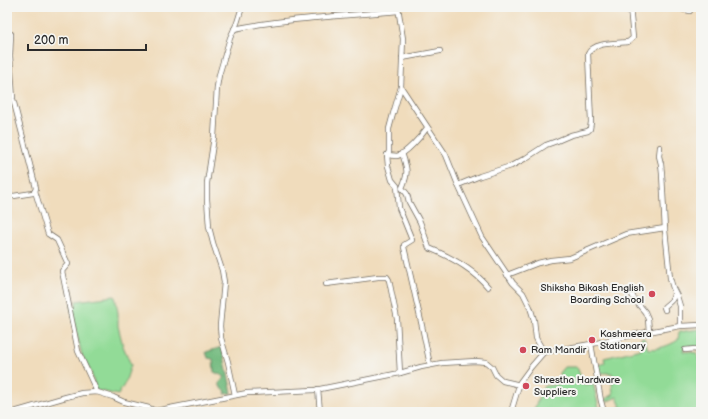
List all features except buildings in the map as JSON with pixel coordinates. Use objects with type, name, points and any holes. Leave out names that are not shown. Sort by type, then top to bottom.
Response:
[{"type":"street","points":[[236,395],[221,338],[220,326],[224,282],[222,270],[208,227],[207,199],[219,75],[230,38],[242,7]]},
{"type":"street","points":[[458,185],[512,166],[557,140],[588,131],[590,129],[588,54],[590,50],[596,46],[628,42],[633,38],[630,7]]},
{"type":"street","points":[[674,7],[690,11]]},
{"type":"street","points":[[234,29],[248,26],[398,9],[403,39],[401,87],[389,129],[389,152],[387,155],[392,180],[397,186],[399,208],[412,240],[404,245],[404,247],[420,314],[430,365]]},
{"type":"street","points":[[11,34],[10,56],[14,99],[36,188],[35,191],[48,234],[57,240],[68,264],[62,271],[78,351],[97,392]]},
{"type":"street","points":[[402,58],[440,51]]},
{"type":"street","points":[[401,87],[446,155],[482,238],[507,275],[523,293],[530,307],[536,326],[536,338],[544,352]]},
{"type":"street","points":[[387,155],[397,156],[402,153],[422,135],[427,128]]},
{"type":"street","points":[[660,147],[659,156],[662,174],[670,278],[680,306],[680,326]]},
{"type":"street","points":[[402,153],[407,170],[406,179],[402,188],[407,194],[409,202],[420,222],[429,248],[465,266],[484,281],[488,287]]},
{"type":"street","points":[[7,197],[33,193],[35,191]]},
{"type":"street","points":[[507,275],[544,262],[570,258],[626,234],[665,228]]},
{"type":"street","points":[[326,284],[387,277],[389,280],[397,319],[400,372]]},
{"type":"street","points":[[630,290],[634,298],[645,312],[648,319],[649,332]]},
{"type":"street","points":[[665,310],[664,307],[671,302],[674,296],[674,290]]},
{"type":"street","points":[[511,412],[520,382],[544,352],[591,344],[632,334],[680,326],[701,325]]},
{"type":"street","points":[[591,344],[604,412]]},
{"type":"street","points":[[685,350],[696,349],[701,352]]},
{"type":"street","points":[[14,412],[82,393],[97,392],[155,411],[247,393],[318,389],[430,365],[476,361],[486,362],[492,367],[496,375],[503,381],[520,385]]},
{"type":"street","points":[[318,389],[320,412]]},
{"type":"green space","points":[[115,296],[118,313],[118,326],[123,346],[131,365],[125,383],[118,395],[96,390],[91,372],[82,355],[71,306],[76,307],[76,301]]},
{"type":"green space","points":[[700,329],[701,351],[696,347],[684,348],[683,351],[697,353],[701,368],[701,412],[608,412],[621,407],[617,397],[606,402],[605,399],[613,395],[612,383],[614,381],[612,373],[599,373],[596,367],[605,362],[604,358],[641,349],[641,338],[644,338],[648,349],[656,348],[678,340],[679,332]]},
{"type":"green space","points":[[222,347],[232,393],[225,394],[226,391],[221,388],[219,383],[225,377],[214,372],[213,359],[208,358],[206,352]]},
{"type":"green space","points":[[564,367],[577,367],[584,385],[593,383],[600,412],[533,412],[544,386],[560,384],[559,373]]},
{"type":"place","name":"Shiksha Bikash English Boarding School","points":[[652,294]]},
{"type":"place","name":"Kashmeera Stationary","points":[[592,340]]},
{"type":"place","name":"Ram Mandir","points":[[523,350]]},
{"type":"place","name":"Shrestha Hardware Suppliers","points":[[526,386]]}]
